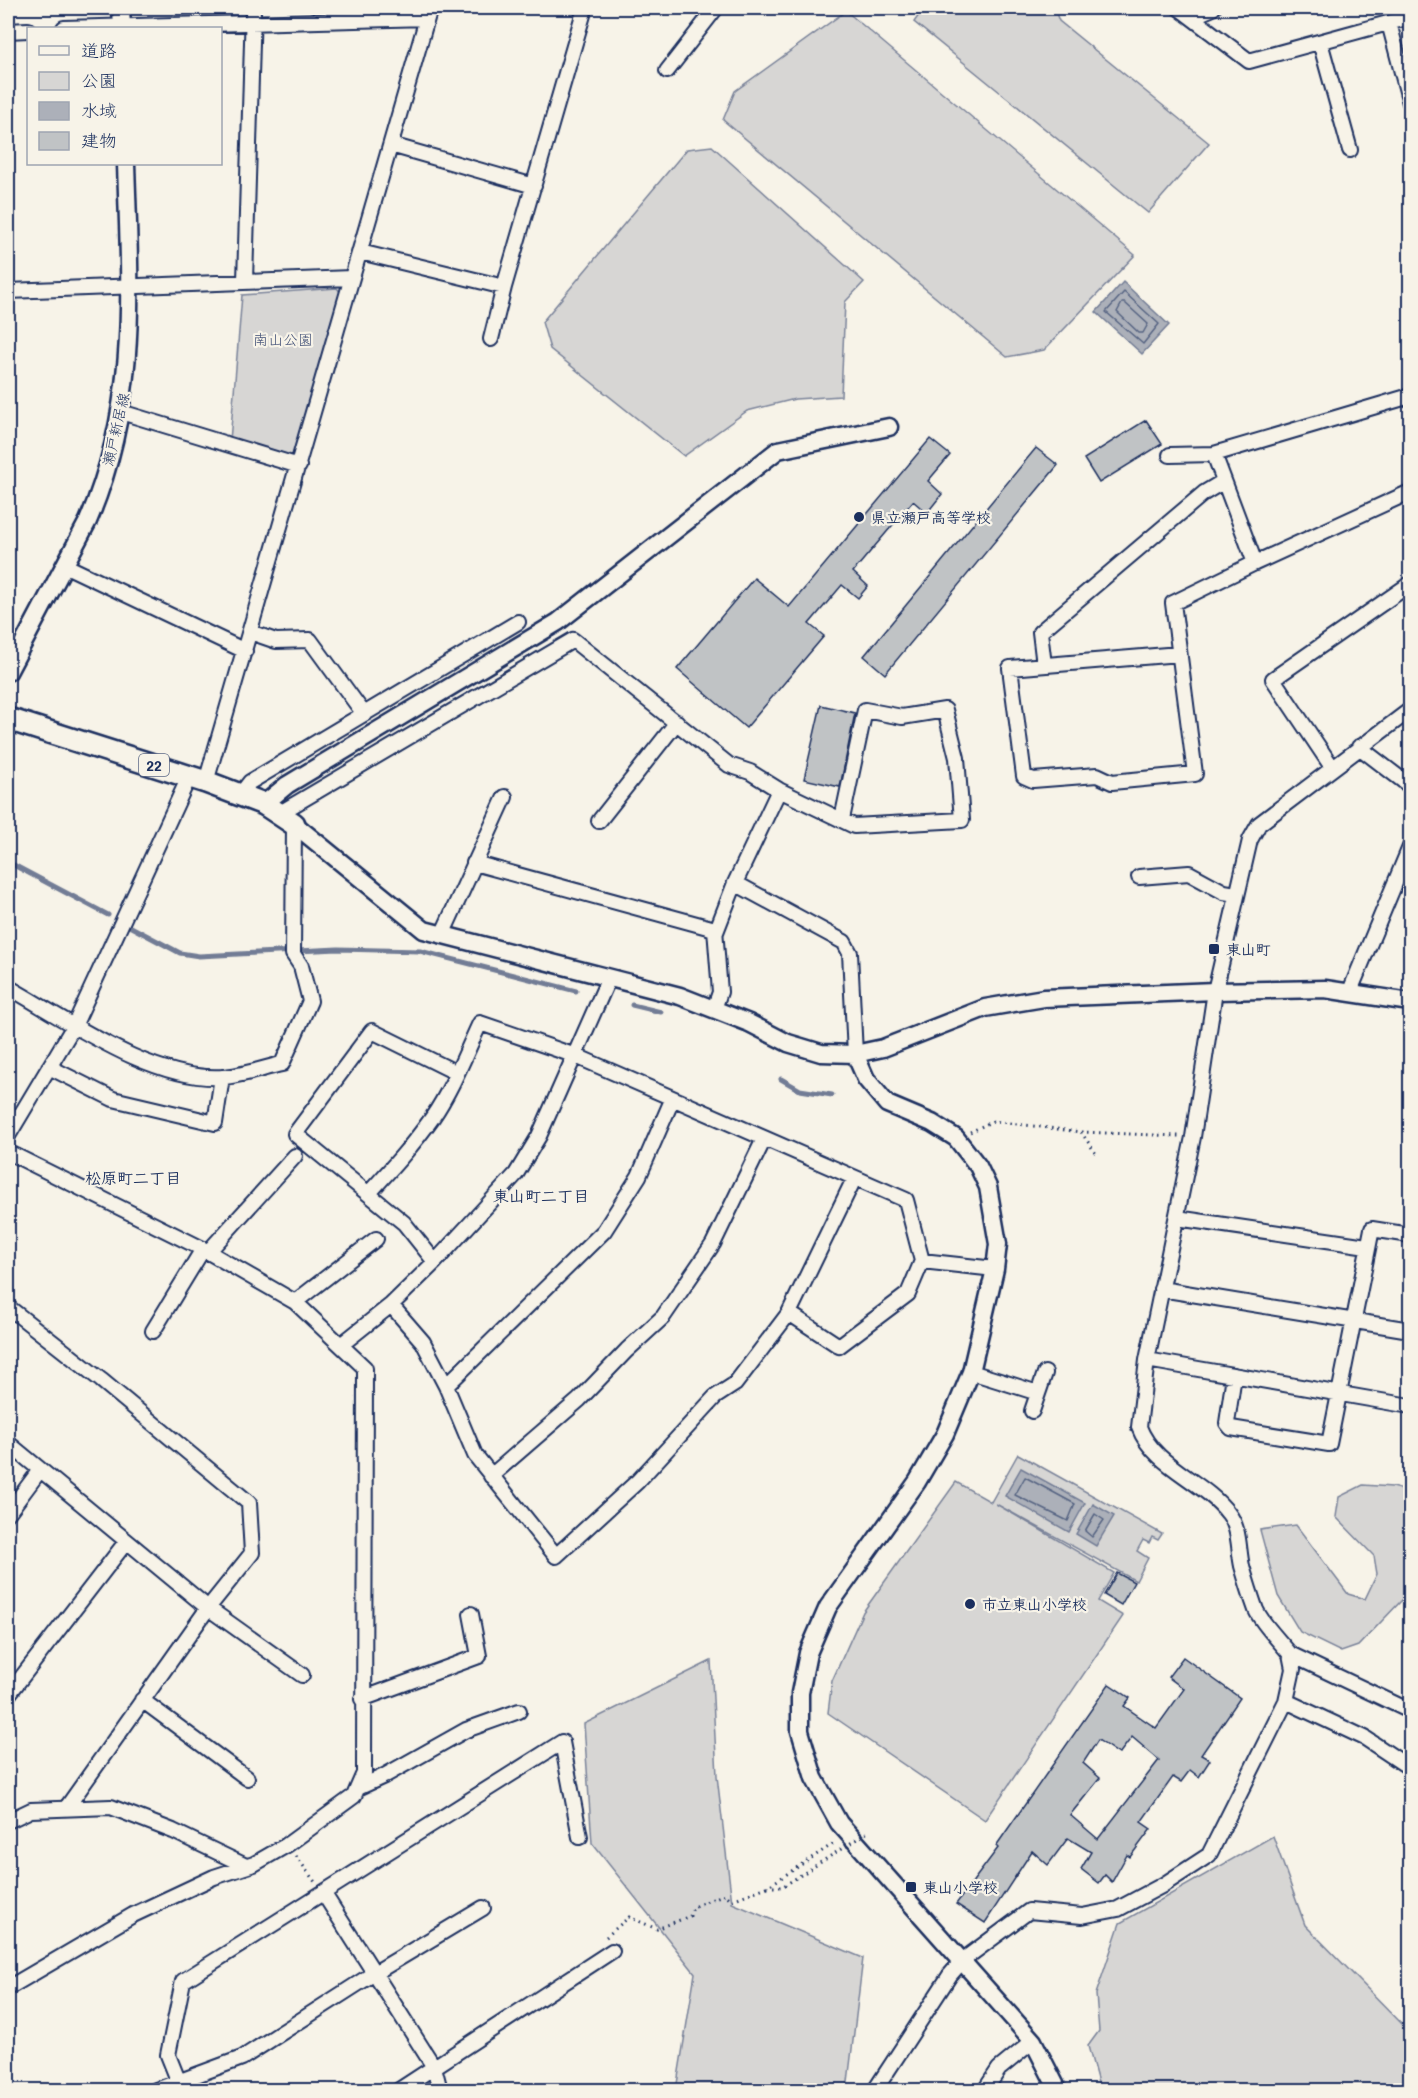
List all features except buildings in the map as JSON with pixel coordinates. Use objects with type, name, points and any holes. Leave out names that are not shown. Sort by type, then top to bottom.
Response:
[{"type":"main road","name":"22","points":[[8,719],[197,779],[240,795],[280,814]]},
{"type":"street","points":[[8,1136],[75,1024],[197,779],[245,651],[428,13],[254,23],[122,27],[121,8]]},
{"type":"street","points":[[246,281],[253,8]]},
{"type":"street","points":[[491,339],[585,8]]},
{"type":"street","points":[[667,71],[716,8]]},
{"type":"street","points":[[1179,8],[1250,61],[1410,17]]},
{"type":"street","points":[[1192,17],[1213,8]]},
{"type":"street","points":[[1389,23],[1410,103]]},
{"type":"street","points":[[8,31],[27,30]]},
{"type":"street","points":[[1320,42],[1350,150]]},
{"type":"street","points":[[391,146],[534,186]]},
{"type":"street","name":"瀬戸新居線","points":[[8,672],[96,502],[122,412],[128,362],[130,286],[126,165]]},
{"type":"street","points":[[360,252],[504,287]]},
{"type":"street","points":[[8,291],[351,278]]},
{"type":"street","points":[[1170,455],[1214,454],[1410,396]]},
{"type":"street","points":[[122,412],[299,466]]},
{"type":"street","points":[[8,987],[123,1052],[172,1072],[222,1077],[282,1064],[310,1001],[301,966],[293,948],[280,814],[287,785],[558,622],[778,450],[889,427]]},
{"type":"street","points":[[1214,454],[1255,563]]},
{"type":"street","points":[[1044,665],[1040,632],[1204,493],[1224,481]]},
{"type":"street","points":[[1179,654],[1010,668],[1024,776],[1033,780],[1097,775],[1112,782],[1195,774],[1173,603],[1410,492]]},
{"type":"street","points":[[64,565],[245,651]]},
{"type":"street","points":[[1332,767],[1273,679],[1410,584]]},
{"type":"street","points":[[240,795],[250,782],[518,622]]},
{"type":"street","points":[[250,632],[276,641],[310,640],[364,714]]},
{"type":"street","points":[[280,814],[573,640],[729,765],[750,772],[779,790],[854,826],[962,820],[957,758],[945,710],[902,717],[865,710],[842,819]]},
{"type":"street","points":[[1410,710],[1259,824],[1250,840],[1215,991],[1193,1137],[1161,1289],[1139,1427],[1152,1452],[1197,1483],[1230,1514],[1237,1530],[1242,1566],[1257,1612],[1290,1654],[1410,1712]]},
{"type":"street","points":[[599,821],[677,722]]},
{"type":"street","points":[[1359,747],[1409,782]]},
{"type":"street","points":[[474,863],[715,929],[716,932],[735,883],[779,790]]},
{"type":"street","points":[[442,935],[506,797]]},
{"type":"street","points":[[280,814],[424,930],[608,980],[680,996],[749,1023],[788,1043],[821,1053],[855,1054],[883,1048],[985,1008],[1044,998],[1215,991],[1350,992],[1410,1002]]},
{"type":"street","points":[[1350,992],[1410,847]]},
{"type":"street","points":[[1139,877],[1189,873],[1224,892],[1236,894]]},
{"type":"street","points":[[735,883],[844,942],[850,953],[855,1054],[866,1079],[886,1104],[932,1123],[956,1138],[978,1166],[988,1187],[998,1244],[996,1269],[971,1372],[945,1434],[917,1482],[828,1607],[808,1653],[800,1693],[800,1731],[814,1778],[839,1823],[1033,2041],[1059,2091]]},
{"type":"street","points":[[714,1009],[720,992],[715,929]]},
{"type":"street","points":[[342,1344],[391,1305],[435,1262],[516,1174],[538,1136],[576,1056],[608,980]]},
{"type":"street","points":[[369,1193],[427,1125],[457,1073],[480,1023],[576,1056],[672,1100],[906,1200],[922,1261],[908,1294],[839,1346],[789,1313]]},
{"type":"street","points":[[435,1262],[404,1223],[295,1134],[372,1031],[457,1073]]},
{"type":"street","points":[[49,1067],[113,1099],[215,1123],[222,1077]]},
{"type":"street","points":[[446,1386],[604,1231],[639,1176],[672,1100]]},
{"type":"street","points":[[491,1476],[579,1400],[627,1350],[663,1317],[713,1244],[764,1139]]},
{"type":"street","points":[[8,1152],[206,1251],[296,1302],[365,1368],[362,1699],[364,1773],[354,1796],[287,1845],[254,1864],[244,1865],[133,1915],[8,1988]]},
{"type":"street","points":[[153,1331],[206,1251],[295,1156]]},
{"type":"street","points":[[391,1305],[423,1342],[446,1386],[475,1455],[556,1556],[638,1481],[715,1397],[735,1384],[789,1313],[854,1179]]},
{"type":"street","points":[[1177,1218],[1367,1246]]},
{"type":"street","points":[[1234,1376],[1227,1423],[1231,1428],[1329,1444],[1372,1229],[1410,1235]]},
{"type":"street","points":[[296,1302],[375,1239]]},
{"type":"street","points":[[922,1261],[996,1269]]},
{"type":"street","points":[[1161,1289],[1410,1330]]},
{"type":"street","points":[[8,1307],[101,1380],[249,1503],[252,1553],[208,1608],[66,1807]]},
{"type":"street","points":[[1148,1360],[1410,1406]]},
{"type":"street","points":[[971,1372],[1038,1393]]},
{"type":"street","points":[[1032,1411],[1045,1373]]},
{"type":"street","points":[[8,1443],[208,1608],[302,1675]]},
{"type":"street","points":[[8,1513],[40,1470]]},
{"type":"street","points":[[8,1695],[126,1542]]},
{"type":"street","points":[[362,1699],[479,1656],[471,1614]]},
{"type":"street","points":[[875,2091],[950,1975],[963,1960],[1029,1911],[1082,1916],[1118,1909],[1163,1885],[1209,1855],[1286,1701],[1293,1669],[1290,1654]]},
{"type":"street","points":[[142,1700],[247,1778]]},
{"type":"street","points":[[1286,1701],[1365,1738],[1410,1768]]},
{"type":"street","points":[[358,1788],[466,1730],[519,1711]]},
{"type":"street","points":[[179,2087],[168,2055],[183,1982],[562,1742],[580,1837]]},
{"type":"street","points":[[8,1821],[31,1810],[111,1807],[173,1831],[244,1865]]},
{"type":"street","points":[[324,1894],[434,2067],[440,2091]]},
{"type":"street","points":[[156,2091],[179,2087],[242,2058],[373,1974],[483,1908]]},
{"type":"street","points":[[399,2091],[612,1951]]},
{"type":"street","points":[[985,2091],[999,2069],[1033,2041]]},
{"type":"path","points":[[956,1138],[993,1121],[1082,1132],[1193,1137]]},
{"type":"path","points":[[1082,1132],[1097,1155]]},
{"type":"path","points":[[767,1887],[782,1887],[868,1832]]},
{"type":"path","points":[[612,1951],[603,1940],[629,1917],[657,1929],[690,1916],[693,1907],[725,1894],[732,1900],[767,1887],[840,1840]]},
{"type":"path","points":[[287,1845],[324,1894]]},
{"type":"green space","points":[[924,8],[1054,8],[1059,21],[1209,143],[1148,213],[914,22]]},
{"type":"green space","points":[[846,11],[1135,255],[1044,350],[1007,357],[723,120],[735,91]]},
{"type":"green space","points":[[712,146],[864,282],[845,302],[841,396],[795,399],[747,411],[684,456],[550,349],[542,322],[687,149]]},
{"type":"green space","name":"南山公園","points":[[337,288],[341,293],[297,455],[287,458],[230,441],[242,295]]},
{"type":"green space","points":[[1018,1454],[1162,1534],[1158,1540],[1152,1537],[1149,1543],[1143,1540],[1137,1551],[1148,1558],[1136,1581],[996,1504],[1114,1573],[1098,1601],[1123,1616],[985,1820],[828,1713],[832,1681],[863,1612],[956,1482],[991,1502]]},
{"type":"green space","points":[[1363,1485],[1392,1487],[1410,1492],[1410,1600],[1402,1600],[1358,1646],[1341,1652],[1300,1632],[1278,1596],[1260,1530],[1296,1525],[1348,1594],[1365,1599],[1377,1574],[1374,1556],[1336,1517],[1339,1497]]},
{"type":"green space","points":[[711,1661],[717,1776],[732,1903],[863,1958],[847,2090],[676,2090],[695,1973],[592,1843],[584,1724]]},
{"type":"green space","points":[[1273,1836],[1305,1925],[1410,2032],[1410,2090],[1100,2090],[1088,2046],[1099,2031],[1096,1994],[1120,1923]]},
{"type":"water","points":[[1123,282],[1169,325],[1142,354],[1096,312]]},
{"type":"water","points":[[1021,1468],[1085,1503],[1069,1532],[1005,1496]]},
{"type":"water","points":[[1093,1504],[1114,1516],[1096,1546],[1076,1534]]},
{"type":"waterway","points":[[8,862],[108,915]]},
{"type":"waterway","points":[[131,927],[180,953],[199,956],[338,949],[420,951],[576,991]]},
{"type":"waterway","points":[[632,1005],[661,1012]]},
{"type":"waterway","points":[[781,1079],[800,1090],[832,1095]]},
{"type":"place","name":"県立瀬戸高等学校","points":[[859,517]]},
{"type":"place","name":"東山町","points":[[1214,949]]},
{"type":"place","name":"市立東山小学校","points":[[970,1604]]},
{"type":"place","name":"東山小学校","points":[[911,1887]]},
{"type":"district","name":"松原町二丁目","points":[[133,1177]]},
{"type":"district","name":"東山町二丁目","points":[[541,1195]]}]
